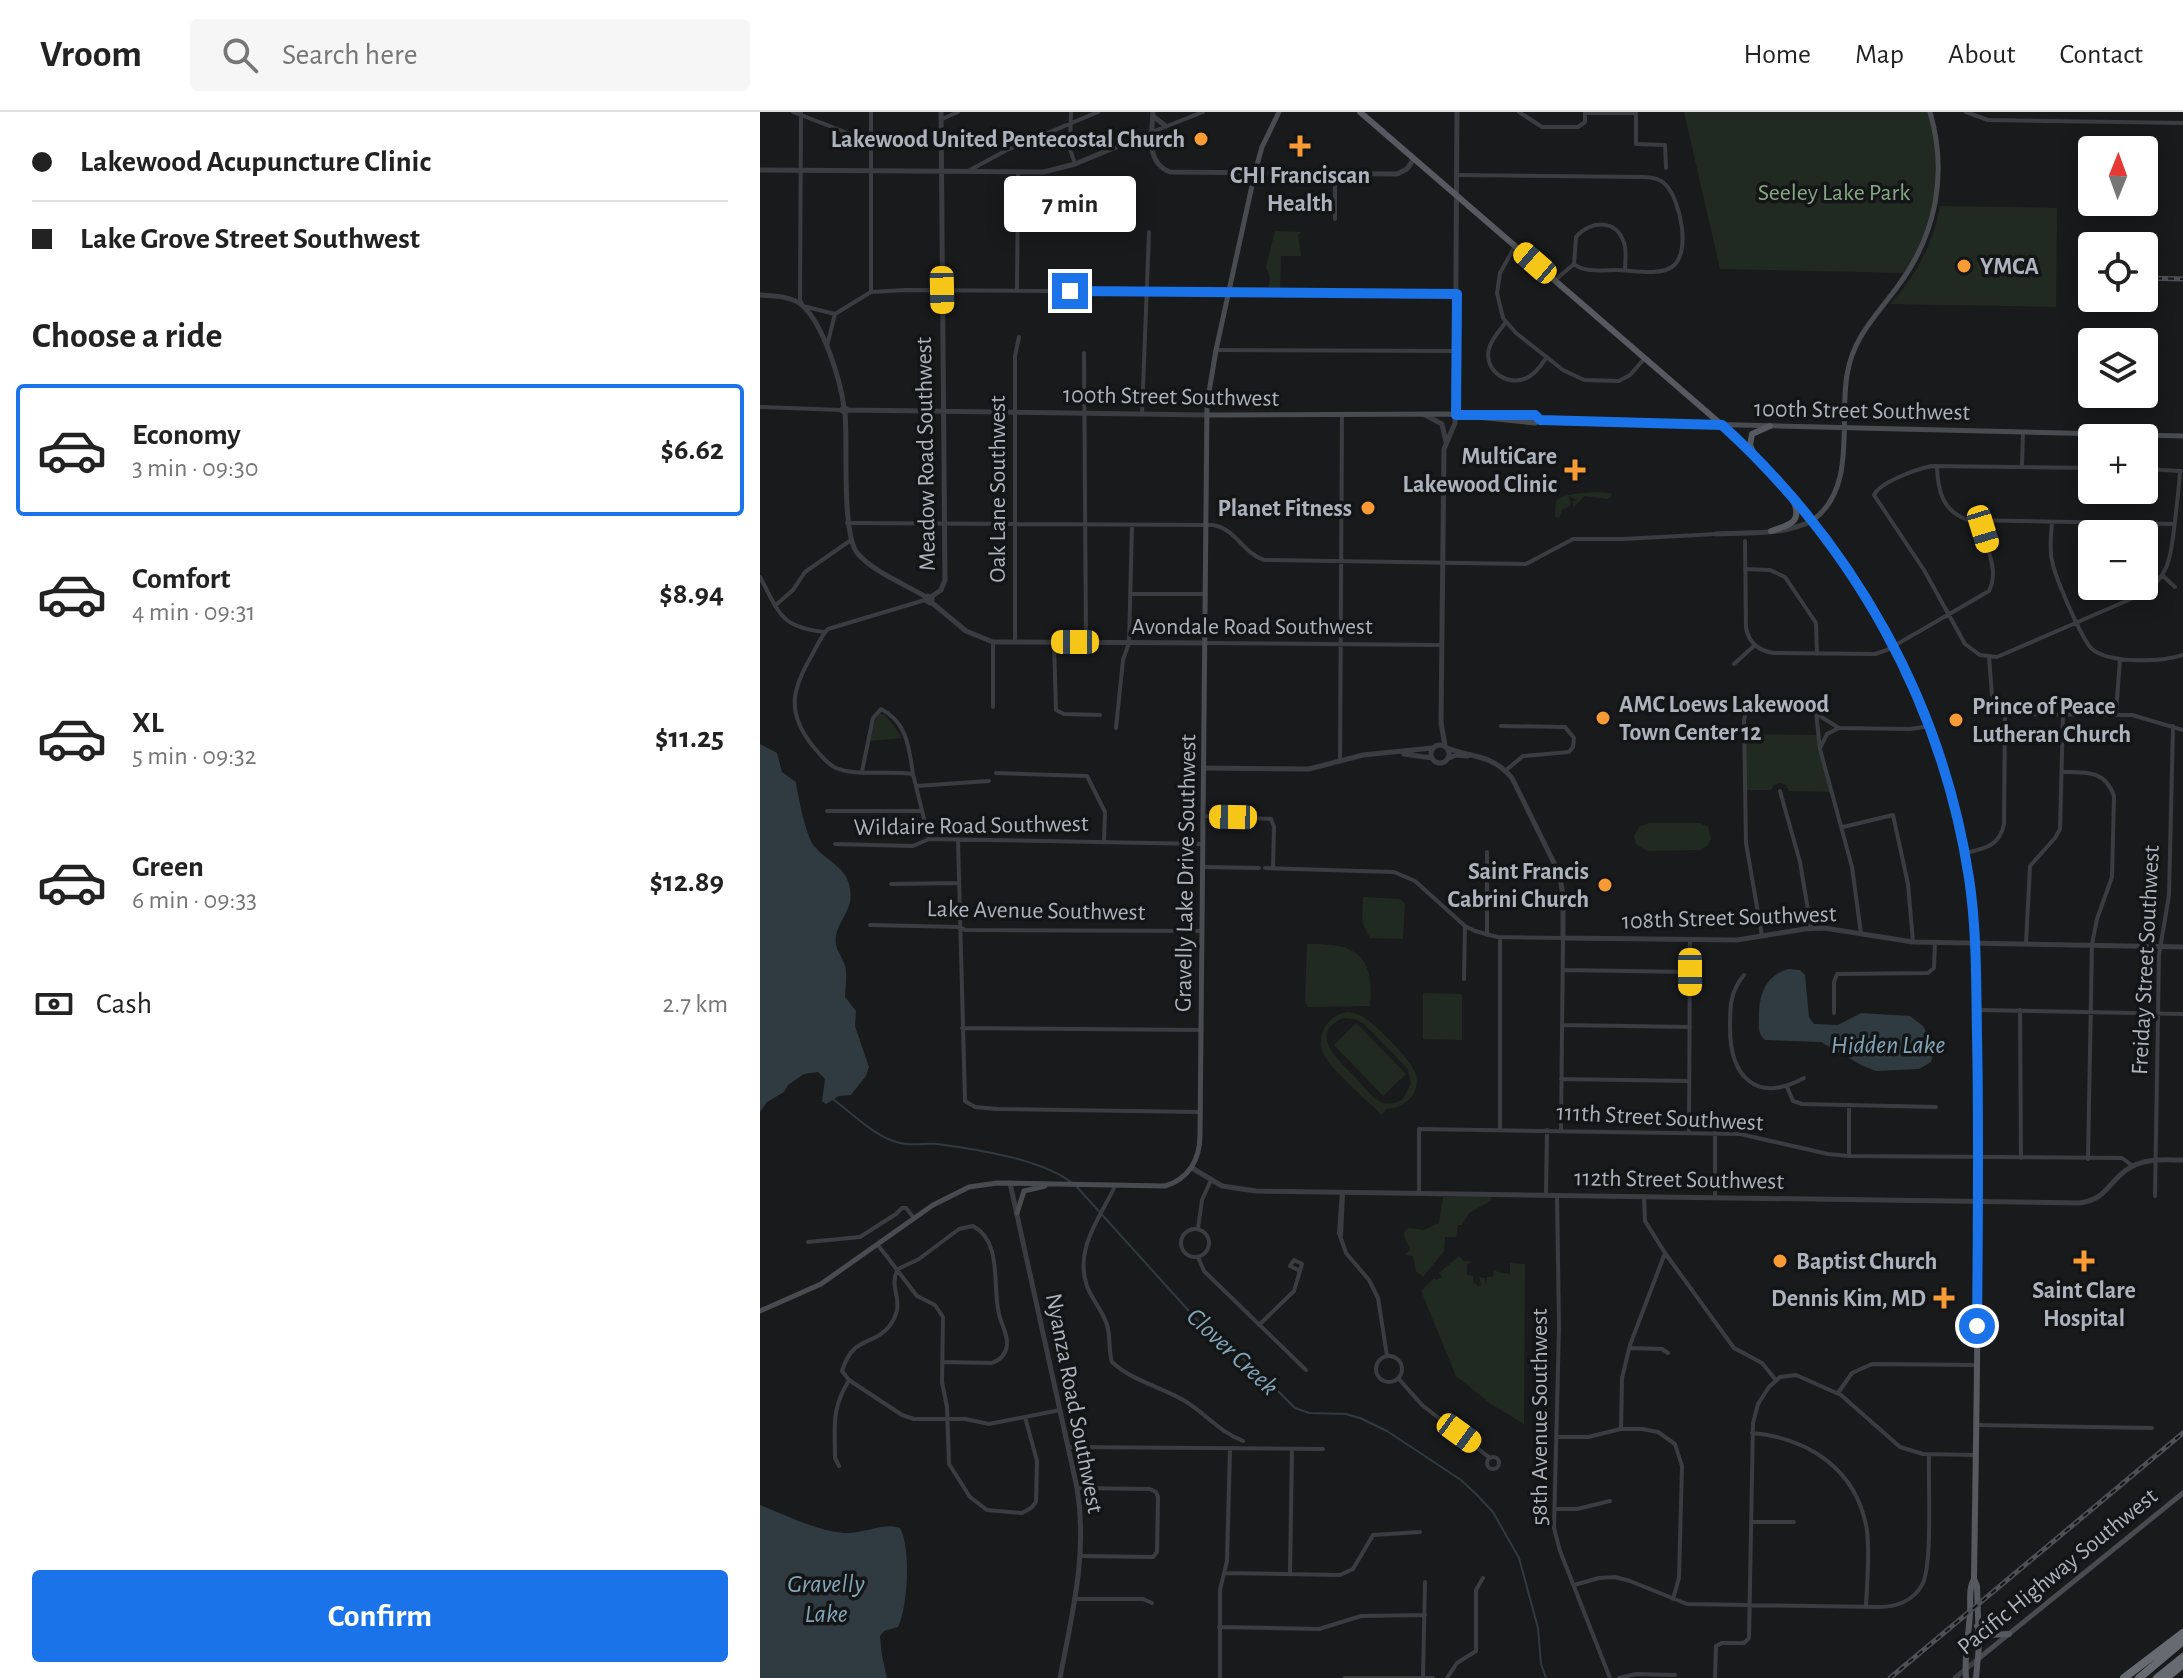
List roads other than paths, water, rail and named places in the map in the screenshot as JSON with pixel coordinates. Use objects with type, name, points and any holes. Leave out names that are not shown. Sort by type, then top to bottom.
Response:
[{"type":"highway","points":[[2124,1678],[2183,1633]]},
{"type":"highway","points":[[2139,1678],[2183,1641]]},
{"type":"highway","points":[[2157,1678],[2183,1657]]},
{"type":"highway","points":[[2166,1678],[2183,1664]]},
{"type":"main road","name":"Gravelly Lake Drive Southwest","points":[[1192,1168],[1200,1150],[1201,1112],[1207,415],[1216,350],[1255,172],[1262,147],[1279,112]]},
{"type":"main road","points":[[1360,112],[1722,425],[1790,493],[1853,577],[1894,646],[1930,726],[1965,853],[1976,943],[1976,1678]]},
{"type":"main road","points":[[1813,520],[1826,507],[1842,461],[1846,382],[1857,342],[1869,320],[1918,256],[1932,219],[1939,166],[1932,113]]},
{"type":"main road","name":"100th Street Southwest","points":[[1207,415],[1493,417],[1500,414],[1535,415],[1540,420],[2183,436]]},
{"type":"main road","points":[[1759,461],[1751,448],[1750,437],[1757,430],[1770,426]]},
{"type":"main road","points":[[1771,531],[1790,524],[1797,517],[1790,493]]},
{"type":"main road","points":[[760,1311],[812,1290],[959,1190],[985,1184],[1010,1183],[1165,1186],[1181,1179],[1192,1168]]},
{"type":"main road","points":[[1017,1213],[1024,1191],[1057,1184]]},
{"type":"main road","name":"Pacific Highway Southwest","points":[[1978,1659],[2183,1493]]},
{"type":"main road","points":[[1968,1678],[1965,1642],[1970,1614],[1970,1585],[1974,1579]]},
{"type":"main road","points":[[1977,1626],[1987,1635],[2009,1634]]},
{"type":"street","points":[[793,112],[871,142]]},
{"type":"street","points":[[871,112],[871,292]]},
{"type":"street","points":[[941,116],[958,112]]},
{"type":"street","points":[[1071,112],[1070,149],[1075,164]]},
{"type":"street","points":[[968,171],[1007,150],[1098,112]]},
{"type":"street","points":[[760,170],[1044,172],[1075,164],[1203,112]]},
{"type":"street","points":[[1444,449],[1452,435],[1456,415],[1457,112]]},
{"type":"street","points":[[1519,112],[1537,126],[1549,127],[1581,126],[1585,122],[1585,112],[1636,112],[1636,144],[1665,145],[1666,168]]},
{"type":"street","points":[[1966,112],[1988,120],[2183,123]]},
{"type":"street","points":[[2015,112],[2015,120]]},
{"type":"street","points":[[777,604],[793,590],[805,572],[851,540],[847,523],[845,410],[840,381],[827,347],[800,300],[801,113]]},
{"type":"street","points":[[1153,113],[1166,126]]},
{"type":"street","points":[[1153,113],[1153,156],[1157,164],[1174,172],[1397,174],[1407,169],[1414,159]]},
{"type":"street","name":"Meadow Road Southwest","points":[[928,599],[944,584],[941,116]]},
{"type":"street","points":[[1017,291],[1018,172]]},
{"type":"street","points":[[1335,173],[1335,219]]},
{"type":"street","points":[[1439,180],[1451,179],[1456,175],[1643,177],[1662,182],[1680,216],[1681,256],[1673,266],[1661,271],[1585,269],[1574,264]]},
{"type":"street","points":[[1555,280],[1574,264],[1576,237],[1586,227],[1602,224],[1615,229],[1623,239],[1625,270]]},
{"type":"street","points":[[1142,414],[1149,232]]},
{"type":"street","points":[[1515,246],[1504,262],[1497,288],[1498,303],[1506,322],[1578,379],[1601,382],[1624,379],[1644,358]]},
{"type":"street","points":[[827,347],[835,314],[871,292],[1457,294]]},
{"type":"street","points":[[760,295],[791,299],[803,306],[835,314]]},
{"type":"street","points":[[1506,322],[1489,349],[1489,362],[1497,375],[1523,380],[1531,376],[1547,357]]},
{"type":"street","name":"Oak Lane Southwest","points":[[1015,642],[1015,352],[1019,337]]},
{"type":"street","points":[[1216,350],[1457,351]]},
{"type":"street","points":[[1084,353],[1086,642]]},
{"type":"street","name":"100th Street Southwest","points":[[760,407],[1207,415]]},
{"type":"street","points":[[1425,415],[1444,426],[1446,434],[1441,722],[1447,759]]},
{"type":"street","points":[[1340,761],[1342,416]]},
{"type":"street","points":[[2022,467],[2023,432]]},
{"type":"street","points":[[1936,466],[1939,492],[1946,505],[1962,518],[2078,522]]},
{"type":"street","points":[[2078,468],[1936,466],[1913,471],[1879,488],[1874,494],[1927,576],[1965,644],[1976,653],[1989,657],[2005,656],[2140,595],[2163,576],[2172,557],[2182,471],[2158,470]]},
{"type":"street","points":[[847,523],[1206,525],[1228,530],[1260,559],[1526,564],[1573,539],[1612,540],[1771,531],[1796,527],[1813,520]]},
{"type":"street","points":[[1745,541],[1746,628],[1755,645],[1770,653],[1875,654],[1986,594],[1993,583],[1994,570],[1983,521]]},
{"type":"street","points":[[2052,522],[2053,565],[2089,647],[2103,656],[2120,659],[2183,655]]},
{"type":"street","points":[[2158,524],[2174,524]]},
{"type":"street","points":[[1116,728],[1123,660],[1129,643],[1132,525]]},
{"type":"street","name":"Avondale Road Southwest","points":[[851,540],[855,551],[864,559],[928,599],[966,631],[993,642],[1441,645]]},
{"type":"street","points":[[1745,569],[1770,570],[1785,577],[1816,623],[1817,654]]},
{"type":"street","points":[[2163,576],[2175,587]]},
{"type":"street","points":[[760,577],[783,618],[795,627],[824,632]]},
{"type":"street","points":[[916,602],[918,592]]},
{"type":"street","points":[[1130,594],[1205,594]]},
{"type":"street","points":[[913,774],[843,770],[832,766],[809,740],[796,715],[796,683],[824,632],[835,625],[928,599]]},
{"type":"street","points":[[993,642],[993,707]]},
{"type":"street","points":[[1054,642],[1056,710],[1064,714],[1100,715]]},
{"type":"street","points":[[1734,664],[1755,645]]},
{"type":"street","points":[[1965,853],[1991,846],[2004,829],[2005,714],[1992,695],[1989,657]]},
{"type":"street","points":[[2116,714],[2120,659]]},
{"type":"street","points":[[862,771],[864,751],[875,714],[883,709],[906,734],[929,839]]},
{"type":"street","points":[[1762,936],[1745,830],[1744,720],[1747,709],[1802,709],[1816,712],[1839,728]]},
{"type":"street","points":[[1816,712],[1821,756],[1843,827],[1855,884],[1861,934]]},
{"type":"street","points":[[2005,714],[2139,716],[2183,730]]},
{"type":"street","points":[[2026,943],[2029,871],[2060,829],[2063,715]]},
{"type":"street","points":[[1432,758],[1441,722]]},
{"type":"street","points":[[1501,726],[1565,727],[1574,740],[1569,752],[1523,756],[1505,771]]},
{"type":"street","points":[[1821,756],[1824,737],[1839,728],[1913,729],[1930,726]]},
{"type":"street","name":"Freiday Street Southwest","points":[[2155,1196],[2159,946],[2169,895],[2173,726]]},
{"type":"street","points":[[1204,768],[1309,769],[1370,754],[1446,747],[1481,756],[1505,771],[1532,816],[1560,877],[1563,895],[1561,1130]]},
{"type":"street","points":[[1400,753],[1432,758],[1439,763],[1456,755],[1481,756]]},
{"type":"street","points":[[2062,772],[2098,774],[2109,784],[2114,796],[2112,877],[2092,944],[2088,1159]]},
{"type":"street","points":[[996,773],[1087,776],[1105,812],[1104,841]]},
{"type":"street","points":[[916,786],[989,781]]},
{"type":"street","points":[[1780,791],[1800,862],[1811,928]]},
{"type":"street","points":[[827,811],[921,811]]},
{"type":"street","points":[[1843,827],[1888,815],[1894,819],[1904,862],[1913,942]]},
{"type":"street","points":[[1203,816],[1271,819],[1274,827],[1273,868]]},
{"type":"street","name":"Wildaire Road Southwest","points":[[835,844],[913,846],[929,839],[1203,844]]},
{"type":"street","points":[[958,840],[964,1098],[967,1103],[998,1109],[1201,1112]]},
{"type":"street","points":[[1487,852],[1487,935]]},
{"type":"street","points":[[1203,867],[1259,868]]},
{"type":"street","points":[[1265,868],[1399,873],[1420,885],[1465,926],[1487,935],[1563,938]]},
{"type":"street","points":[[891,884],[958,883]]},
{"type":"street","name":"Lake Avenue Southwest","points":[[870,925],[960,927],[965,930],[1202,931]]},
{"type":"street","points":[[1464,979],[1465,926]]},
{"type":"street","name":"108th Street Southwest","points":[[1563,938],[1737,940],[1811,928],[1913,942],[2183,947]]},
{"type":"street","points":[[1500,937],[1500,1129]]},
{"type":"street","points":[[1689,1133],[1690,939]]},
{"type":"street","points":[[1834,1013],[1837,974],[1928,973],[1934,968],[1935,942]]},
{"type":"street","points":[[1563,970],[1690,972]]},
{"type":"street","points":[[1744,975],[1730,998],[1730,1038],[1742,1075],[1754,1085],[1774,1089],[1787,1087],[1804,1078]]},
{"type":"street","points":[[1977,1010],[2183,1014]]},
{"type":"street","points":[[2020,1010],[2021,1158]]},
{"type":"street","points":[[1562,1025],[1690,1027]]},
{"type":"street","points":[[962,1028],[1201,1030]]},
{"type":"street","points":[[1561,1079],[1689,1081]]},
{"type":"street","points":[[1787,1087],[1796,1103],[1936,1107]]},
{"type":"street","points":[[1849,1105],[1849,1156]]},
{"type":"street","name":"111th Street Southwest","points":[[1419,1193],[1419,1129],[1715,1133],[1756,1136],[1828,1154],[1849,1156],[2122,1158],[2133,1166]]},
{"type":"street","points":[[1546,1194],[1547,1130]]},
{"type":"street","points":[[1715,1133],[1715,1197]]},
{"type":"street","points":[[2156,1160],[2183,1160]]},
{"type":"street","name":"112th Street Southwest","points":[[1192,1168],[1222,1186],[1247,1190],[2079,1203],[2100,1197],[2133,1166],[2156,1160]]},
{"type":"street","points":[[1198,1229],[1202,1200],[1211,1180]]},
{"type":"street","name":"Nyanza Road Southwest","points":[[1010,1183],[1077,1488],[1081,1556],[1060,1678]]},
{"type":"street","points":[[1115,1186],[1096,1219],[1086,1246],[1084,1275],[1094,1302],[1107,1324],[1112,1362],[1187,1402],[1212,1423],[1243,1441]]},
{"type":"street","points":[[1342,1192],[1341,1236],[1345,1250],[1369,1280],[1378,1298],[1387,1356]]},
{"type":"street","name":"58th Avenue Southwest","points":[[1557,1195],[1559,1336],[1556,1538],[1610,1678]]},
{"type":"street","points":[[1644,1196],[1645,1221],[1665,1253],[1737,1351],[1762,1363],[1776,1380]]},
{"type":"street","points":[[808,1242],[860,1237],[902,1208],[906,1208],[914,1218]]},
{"type":"street","points":[[942,1362],[992,1363],[998,1361],[1006,1350],[1007,1341],[998,1314],[995,1269],[985,1237],[973,1226],[959,1229],[919,1259],[898,1269],[894,1278],[899,1303],[897,1313],[883,1333],[864,1340],[850,1353],[842,1371],[849,1380],[909,1418],[965,1419],[989,1424],[1060,1410]]},
{"type":"street","points":[[1198,1229],[1206,1233],[1210,1241],[1208,1251],[1198,1257],[1187,1254],[1181,1242],[1188,1230],[1198,1229]]},
{"type":"street","points":[[878,1245],[920,1299],[941,1311],[944,1325],[942,1385],[948,1419],[949,1464],[970,1497],[984,1509],[995,1513],[1022,1513],[1035,1504],[1037,1466],[1025,1417]]},
{"type":"street","points":[[1621,1429],[1622,1378],[1637,1325],[1665,1253]]},
{"type":"street","points":[[1198,1257],[1204,1271],[1306,1370]]},
{"type":"street","points":[[1259,1326],[1294,1291],[1298,1270]]},
{"type":"street","points":[[1630,1348],[1662,1349],[1668,1353]]},
{"type":"street","points":[[1387,1356],[1395,1357],[1402,1371],[1398,1378],[1386,1381],[1379,1377],[1377,1364],[1387,1356]]},
{"type":"street","points":[[1838,1393],[1852,1373],[1872,1364],[1977,1365]]},
{"type":"street","points":[[1715,1678],[1716,1646],[1746,1642],[1749,1638],[1752,1433],[1758,1404],[1776,1380],[1785,1375],[1796,1375],[1838,1393],[1894,1443],[1911,1451],[1975,1455]]},
{"type":"street","points":[[1398,1378],[1422,1405],[1490,1458]]},
{"type":"street","points":[[839,1466],[835,1458],[835,1406],[849,1380]]},
{"type":"street","points":[[1976,1425],[2152,1428]]},
{"type":"street","points":[[1556,1437],[1588,1437],[1621,1429],[1654,1431],[1672,1442],[1678,1450],[1682,1466],[1679,1578],[1673,1600]]},
{"type":"street","points":[[1752,1433],[1776,1436],[1804,1445],[1826,1459],[1848,1482],[1861,1507],[1866,1529],[1866,1607]]},
{"type":"street","points":[[1068,1447],[1323,1449]]},
{"type":"street","points":[[1220,1678],[1220,1590],[1227,1561],[1230,1449]]},
{"type":"street","points":[[1290,1573],[1292,1450]]},
{"type":"street","points":[[1574,1585],[1615,1577],[1687,1604],[1888,1607],[1902,1603],[1914,1595],[1922,1584],[1927,1565],[1929,1454]]},
{"type":"street","points":[[1077,1488],[1154,1490],[1158,1497],[1155,1555],[1150,1558],[1081,1556]]},
{"type":"street","points":[[1555,1509],[1580,1509],[1610,1501]]},
{"type":"street","points":[[1751,1522],[1794,1522]]},
{"type":"street","points":[[1224,1573],[1340,1575],[1349,1571],[1373,1535],[1420,1532]]},
{"type":"street","points":[[1447,1678],[1457,1663],[1476,1651],[1476,1590],[1483,1578]]},
{"type":"street","points":[[1423,1677],[1425,1582]]},
{"type":"street","points":[[1074,1599],[1143,1599],[1152,1603]]},
{"type":"street","points":[[1219,1627],[1319,1629],[1361,1616],[1425,1615]]},
{"type":"street","name":"Pacific Highway Southwest","points":[[1955,1678],[1978,1659]]},
{"type":"street","points":[[1619,1678],[1636,1674],[1675,1675]]},
{"type":"street","points":[[1344,1678],[1433,1678]]},
{"type":"water","points":[[760,744],[777,753],[782,772],[796,782],[812,842],[848,881],[850,902],[836,941],[845,967],[845,997],[856,1011],[855,1026],[869,1067],[851,1095],[839,1096],[826,1104],[822,1101],[825,1079],[818,1072],[804,1074],[767,1102],[760,1112]]},
{"type":"water","name":"Hidden Lake","points":[[1788,969],[1800,970],[1805,975],[1809,1017],[1814,1024],[1838,1025],[1861,1013],[1910,1016],[1923,1026],[1931,1041],[1931,1062],[1919,1069],[1876,1071],[1821,1042],[1765,1040],[1759,1026],[1762,993],[1774,976]]},
{"type":"water","name":"Gravelly Lake","points":[[760,1505],[822,1529],[844,1533],[887,1526],[900,1528],[906,1549],[906,1592],[898,1627],[884,1631],[880,1636],[887,1678],[760,1678]]},
{"type":"waterway","name":"Clover Creek","points":[[834,1100],[891,1140],[1008,1156],[1044,1167],[1072,1183]]},
{"type":"waterway","name":"Clover Creek","points":[[1077,1187],[1198,1321],[1260,1373],[1295,1408],[1309,1413],[1346,1414],[1360,1418],[1387,1431],[1461,1480],[1477,1495],[1493,1512],[1519,1558],[1538,1628],[1541,1664],[1546,1678]]},
{"type":"railway","points":[[2158,278],[2183,279]]},
{"type":"railway","points":[[1890,1678],[2183,1433]]},
{"type":"place","name":"Lakewood United Pentecostal Church","points":[[1201,139]]},
{"type":"place","name":"CHI Franciscan Health","points":[[1300,146]]},
{"type":"place","name":"YMCA","points":[[1964,266]]},
{"type":"place","name":"MultiCare Lakewood Clinic","points":[[1575,470]]},
{"type":"place","name":"Planet Fitness","points":[[1368,508]]},
{"type":"place","name":"AMC Loews Lakewood Town Center 12","points":[[1603,718]]},
{"type":"place","name":"Prince of Peace Lutheran Church","points":[[1956,720]]},
{"type":"place","name":"Saint Francis Cabrini Church","points":[[1605,885]]},
{"type":"place","name":"Baptist Church","points":[[1780,1261]]},
{"type":"place","name":"Saint Clare Hospital","points":[[2084,1261]]},
{"type":"place","name":"Dennis Kim, MD","points":[[1944,1298]]},
{"type":"park label","name":"Seeley Lake Park","points":[[1834,192]]}]
